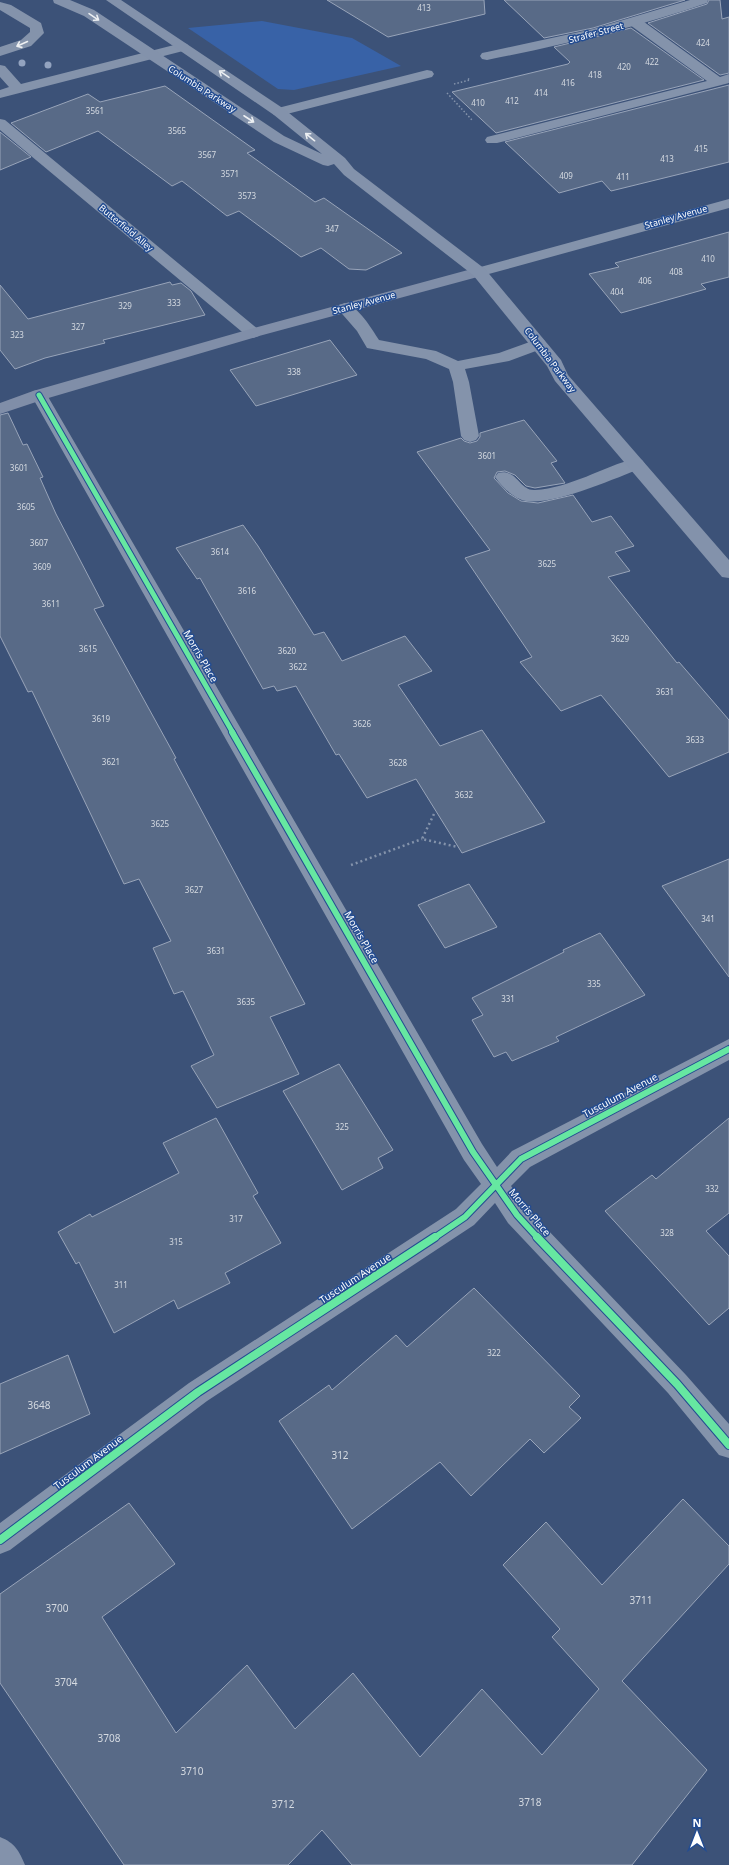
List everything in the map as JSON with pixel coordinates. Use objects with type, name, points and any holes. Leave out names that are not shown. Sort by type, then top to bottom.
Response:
[{"type":"main road","name":"Columbia Parkway","points":[[59,0],[88,13],[279,139],[349,172],[479,272],[555,364],[561,376],[729,572]]},
{"type":"main road","name":"Columbia Parkway","points":[[112,0],[279,112],[340,161],[349,172]]},
{"type":"main road","points":[[0,1852],[9,1865]]},
{"type":"street","name":"Strafer Street","points":[[487,56],[569,40],[663,15],[702,0]]},
{"type":"street","points":[[0,6],[36,26],[37,33],[26,43],[0,52]]},
{"type":"street","points":[[635,22],[724,80]]},
{"type":"street","points":[[0,94],[182,47]]},
{"type":"street","points":[[0,69],[18,89]]},
{"type":"street","points":[[279,112],[427,74]]},
{"type":"street","points":[[492,140],[724,80]]},
{"type":"street","name":"Butterfield Alley","points":[[0,123],[253,332]]},
{"type":"street","name":"Stanley Avenue","points":[[0,409],[39,395],[253,332],[479,272],[729,203]]},
{"type":"street","points":[[345,308],[364,329],[373,344],[430,355],[456,366],[503,357],[538,344]]},
{"type":"street","points":[[456,366],[461,382],[470,436]]},
{"type":"street","name":"Morris Place","points":[[39,395],[469,1145],[517,1215],[677,1384],[729,1445]]},
{"type":"street","points":[[504,477],[526,495],[536,497],[559,491],[636,464]]},
{"type":"street","name":"Tusculum Avenue","points":[[0,1540],[198,1392],[465,1218],[521,1158],[729,1049]]},
{"type":"path","points":[[448,86],[470,80],[464,75]]},
{"type":"path","points":[[446,93],[492,140]]},
{"type":"path","points":[[422,840],[434,814]]},
{"type":"path","points":[[351,865],[422,840],[458,848]]},
{"type":"shaded area","points":[[262,21],[352,38],[401,66],[294,90],[278,89],[188,28]]},
{"type":"building","points":[[327,0],[484,0],[485,14],[388,37]]},
{"type":"building","points":[[504,0],[685,0],[593,28],[544,38]]},
{"type":"building","points":[[709,0],[720,0],[722,19],[729,17],[729,73],[720,75],[648,23],[707,4]]},
{"type":"building","points":[[631,28],[704,80],[496,133],[452,92],[568,64],[570,62],[554,47]]},
{"type":"building","points":[[729,85],[729,162],[611,191],[602,181],[559,193],[505,142]]},
{"type":"building","points":[[165,86],[255,150],[247,153],[315,202],[324,198],[402,253],[366,270],[349,269],[321,248],[301,257],[239,211],[227,216],[182,181],[172,186],[98,131],[46,152],[11,123],[88,94],[100,102]]},
{"type":"building","points":[[0,132],[31,157],[0,170]]},
{"type":"building","points":[[729,232],[729,277],[701,284],[706,289],[621,313],[589,274],[619,267],[615,263]]},
{"type":"building","points":[[170,282],[172,285],[181,283],[191,291],[205,315],[103,340],[105,343],[45,358],[15,369],[0,350],[0,285],[28,319]]},
{"type":"building","points":[[330,340],[357,375],[256,406],[230,370]]},
{"type":"building","points":[[8,413],[23,445],[27,444],[43,477],[40,478],[56,514],[104,606],[94,609],[176,758],[174,759],[305,1004],[270,1017],[299,1074],[217,1108],[191,1066],[214,1055],[183,991],[174,994],[153,948],[171,941],[139,879],[124,884],[32,691],[28,692],[0,636],[0,415]]},
{"type":"building","points":[[524,420],[557,461],[551,463],[565,483],[535,488],[526,486],[515,475],[505,471],[497,472],[494,478],[508,493],[521,501],[538,503],[573,495],[592,522],[611,516],[634,546],[615,552],[630,571],[608,577],[677,663],[679,662],[729,720],[729,752],[669,777],[601,695],[561,711],[520,662],[532,657],[465,558],[490,550],[417,452],[461,438],[470,443],[477,441],[480,437],[480,433]]},
{"type":"building","points":[[243,525],[258,546],[314,635],[324,632],[342,661],[405,636],[432,671],[398,685],[440,746],[482,730],[545,822],[462,853],[416,779],[367,798],[339,754],[336,755],[296,686],[277,691],[274,686],[263,689],[200,578],[197,579],[176,548]]},
{"type":"building","points":[[729,859],[729,977],[662,886]]},
{"type":"building","points":[[469,884],[497,927],[445,948],[418,905]]},
{"type":"building","points":[[600,933],[645,995],[556,1037],[559,1041],[512,1061],[506,1052],[494,1057],[472,1020],[483,1015],[472,998],[564,952],[563,950]]},
{"type":"building","points":[[339,1064],[393,1150],[378,1158],[383,1168],[342,1190],[283,1091]]},
{"type":"building","points":[[216,1118],[258,1193],[253,1196],[281,1243],[225,1273],[230,1283],[178,1309],[174,1300],[114,1333],[79,1262],[76,1264],[58,1232],[90,1214],[92,1217],[179,1173],[163,1143]]},
{"type":"building","points":[[729,1118],[729,1213],[706,1231],[729,1256],[729,1308],[709,1325],[605,1211],[652,1175],[656,1179]]},
{"type":"building","points":[[474,1288],[580,1396],[569,1407],[581,1418],[544,1453],[530,1439],[471,1496],[440,1462],[352,1529],[279,1421],[329,1385],[332,1390],[396,1335],[407,1347]]},
{"type":"building","points":[[68,1355],[90,1414],[0,1454],[0,1384]]},
{"type":"building","points":[[683,1499],[729,1546],[729,1564],[622,1681],[707,1770],[632,1865],[352,1865],[322,1830],[288,1865],[124,1865],[0,1683],[0,1594],[129,1503],[175,1564],[102,1617],[176,1733],[247,1665],[295,1729],[353,1673],[420,1757],[482,1689],[542,1755],[599,1689],[552,1637],[560,1629],[503,1565],[546,1522],[602,1585]]},
{"type":"cycle path","points":[[39,395],[473,1152],[517,1215],[677,1384],[729,1445]]},
{"type":"cycle path","points":[[0,1540],[198,1392],[465,1217],[521,1159],[729,1049]]}]
